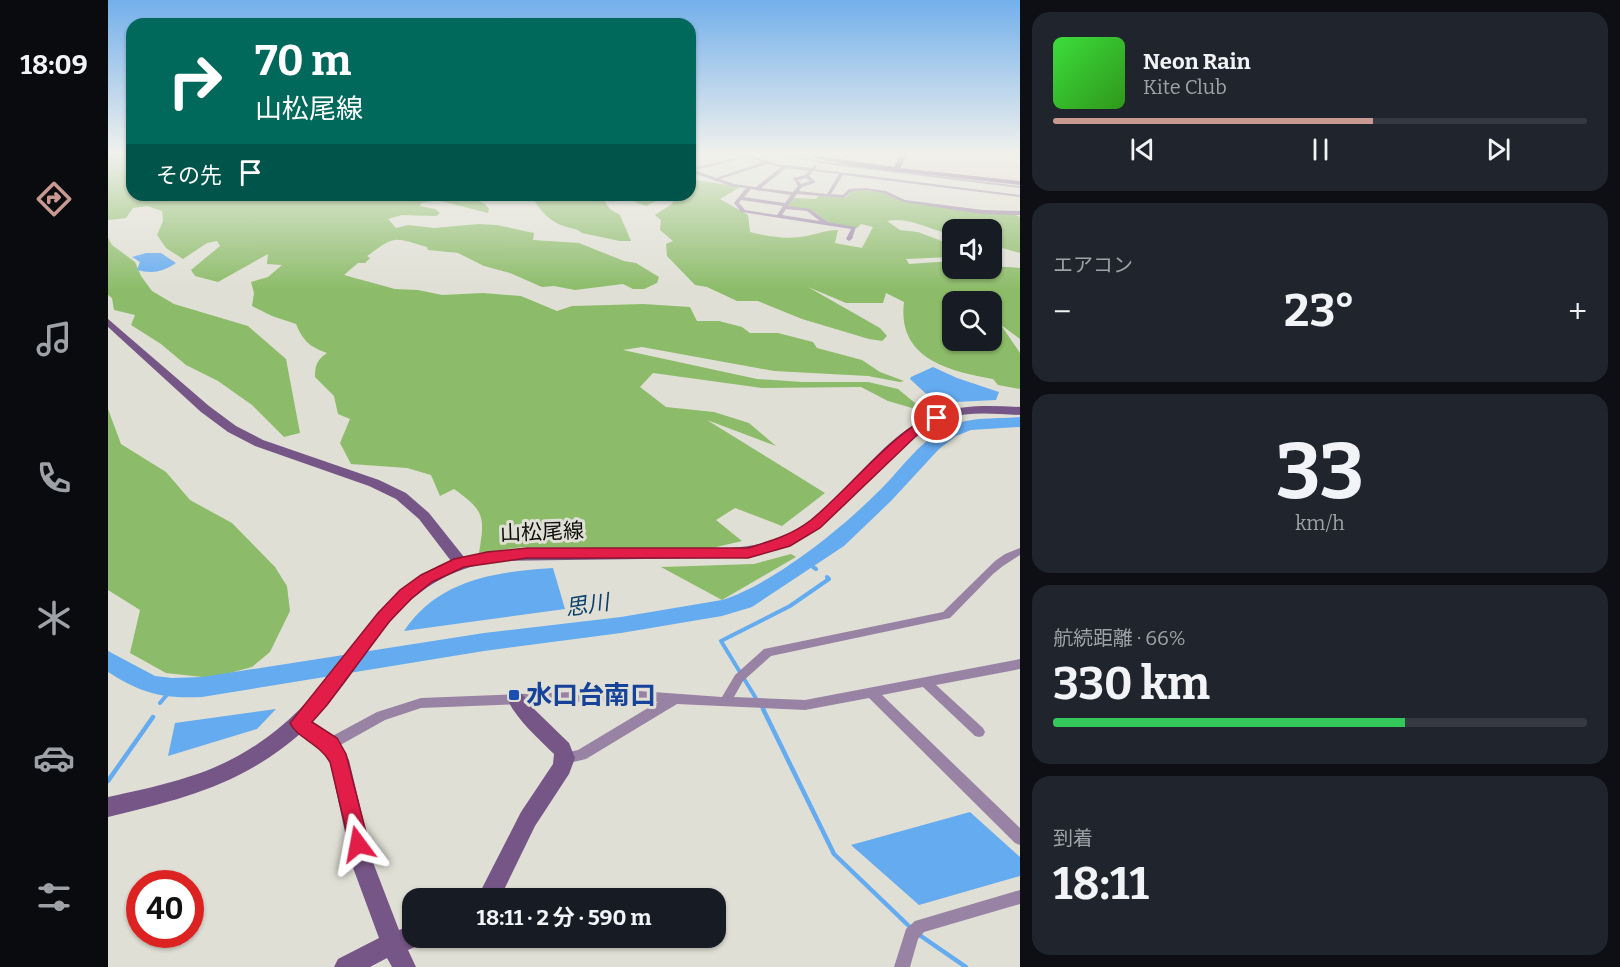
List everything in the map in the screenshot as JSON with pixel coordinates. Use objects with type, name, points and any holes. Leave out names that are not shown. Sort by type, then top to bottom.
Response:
[{"type":"main road","points":[[108,322],[205,409],[232,429],[268,447],[374,483],[401,496],[424,516],[460,562]]},
{"type":"main road","name":"山松尾線","points":[[108,807],[201,784],[262,753],[299,723],[335,681],[357,650],[405,595],[426,579],[460,562],[527,553],[748,553],[785,543],[815,525],[912,433],[937,418],[982,410],[1020,411]]},
{"type":"main road","points":[[493,888],[528,819],[562,768],[565,758],[562,749],[527,715],[516,699]]},
{"type":"main road","points":[[299,723],[330,744],[339,760],[363,865],[402,938]]},
{"type":"main road","points":[[346,967],[402,940]]},
{"type":"main road","points":[[403,948],[404,967]]},
{"type":"street","points":[[739,200],[736,203],[744,211],[854,228],[849,239]]},
{"type":"street","points":[[753,200],[808,210],[828,224]]},
{"type":"street","points":[[771,225],[790,200]]},
{"type":"street","points":[[902,200],[964,209],[1020,213]]},
{"type":"street","points":[[964,209],[966,200]]},
{"type":"street","points":[[1000,212],[1001,200]]},
{"type":"street","points":[[724,702],[743,674],[768,652],[946,615],[998,563],[1018,554]]},
{"type":"street","points":[[330,744],[381,716],[421,703],[624,695],[750,704],[805,705],[1020,664]]},
{"type":"street","points":[[926,683],[979,732]]},
{"type":"street","points":[[872,693],[1020,837]]},
{"type":"street","points":[[565,758],[582,755],[674,699]]},
{"type":"street","points":[[902,967],[916,930],[1020,897]]},
{"type":"green space","points":[[108,200],[432,201],[421,203],[420,206],[435,209],[440,213],[436,216],[402,215],[388,219],[396,228],[408,225],[434,228],[478,224],[497,225],[534,233],[533,240],[579,243],[624,261],[636,263],[659,277],[657,283],[644,289],[633,289],[623,284],[575,290],[554,286],[542,287],[510,273],[484,266],[458,253],[428,250],[427,247],[401,240],[384,244],[367,256],[370,258],[365,263],[358,263],[344,275],[395,289],[418,290],[442,295],[483,293],[521,296],[557,311],[572,306],[643,304],[690,307],[697,321],[719,321],[742,327],[750,333],[778,333],[813,342],[817,348],[862,360],[880,372],[904,381],[868,376],[774,371],[642,347],[623,350],[757,379],[868,382],[898,389],[926,412],[888,401],[861,387],[762,388],[653,373],[640,387],[666,407],[714,412],[749,423],[776,446],[707,420],[825,493],[782,526],[735,508],[716,520],[742,541],[708,549],[522,547],[479,553],[482,531],[480,516],[472,503],[454,489],[440,496],[431,475],[407,468],[351,464],[340,443],[350,419],[338,414],[334,396],[315,377],[317,363],[327,353],[308,343],[296,324],[252,306],[254,293],[251,282],[268,277],[282,265],[267,264],[268,254],[218,282],[195,276],[191,270],[220,246],[217,241],[207,243],[183,259],[166,248],[157,235],[163,221],[162,211],[147,206],[133,208],[126,218],[108,220]]},
{"type":"green space","points":[[722,200],[748,215],[750,232],[793,238],[838,230],[835,243],[862,248],[873,227],[861,224],[857,228],[828,222],[813,211],[788,206],[792,200],[901,200],[1011,213],[1020,217],[1020,253],[1002,248],[1002,219],[942,219],[942,231],[903,220],[887,221],[900,230],[918,232],[942,241],[942,257],[906,259],[909,264],[942,262],[942,279],[1002,279],[1002,267],[1020,268],[1020,339],[1002,326],[1002,291],[942,291],[942,351],[1002,351],[1002,326],[1020,353],[1020,389],[998,385],[993,379],[960,372],[929,359],[917,349],[909,337],[904,321],[904,302],[886,293],[883,303],[846,303],[808,287],[880,328],[887,336],[882,341],[802,319],[758,301],[737,301],[707,287],[695,285],[667,256],[666,244],[673,241],[660,230],[661,220],[655,215],[673,201]]},
{"type":"green space","points":[[441,201],[480,201],[489,209],[488,213]]},
{"type":"green space","points":[[535,201],[604,201],[610,209],[620,215],[631,241],[582,233],[551,219]]},
{"type":"green space","points":[[635,201],[656,201],[646,206]]},
{"type":"green space","points":[[108,238],[112,245],[135,262],[141,276],[152,291],[174,304],[248,326],[286,359],[300,433],[284,437],[252,405],[218,381],[186,365],[161,344],[131,325],[135,315],[114,310],[112,298],[108,295]]},
{"type":"green space","points":[[108,409],[121,444],[166,472],[190,500],[232,523],[275,567],[287,586],[290,611],[270,652],[252,667],[211,678],[166,673],[130,653],[140,610],[108,590]]},
{"type":"green space","points":[[791,554],[796,557],[722,600],[661,567],[754,564]]},
{"type":"water","points":[[146,253],[161,253],[176,263],[157,271],[137,270],[140,262],[132,257]]},
{"type":"water","points":[[933,367],[999,392],[996,400],[936,403],[910,379]]},
{"type":"water","points":[[553,568],[565,609],[404,631],[418,614],[451,589],[490,576]]},
{"type":"water","points":[[276,709],[257,729],[168,756],[175,723]]},
{"type":"water","points":[[970,812],[1020,857],[1020,876],[919,905],[851,845]]},
{"type":"waterway","name":"思川","points":[[108,660],[152,685],[172,688],[202,687],[484,642],[621,625],[722,608],[744,601],[837,541],[884,497],[933,445],[950,432],[969,425],[1020,422]]},
{"type":"waterway","points":[[806,562],[816,569]]},
{"type":"waterway","points":[[757,700],[721,641],[790,606],[829,579],[827,577]]},
{"type":"waterway","points":[[160,703],[171,690]]},
{"type":"waterway","points":[[761,705],[764,710]]},
{"type":"waterway","points":[[763,709],[834,854],[911,928]]},
{"type":"waterway","points":[[108,781],[153,717]]},
{"type":"waterway","points":[[918,934],[966,967]]},
{"type":"place","name":"水口台南口","points":[[514,695]]},
{"type":"route","points":[[358,844],[339,760],[330,744],[299,723],[321,700],[383,617],[405,595],[426,579],[460,562],[487,557],[527,553],[748,553],[785,543],[815,525],[912,433],[937,418]]}]
